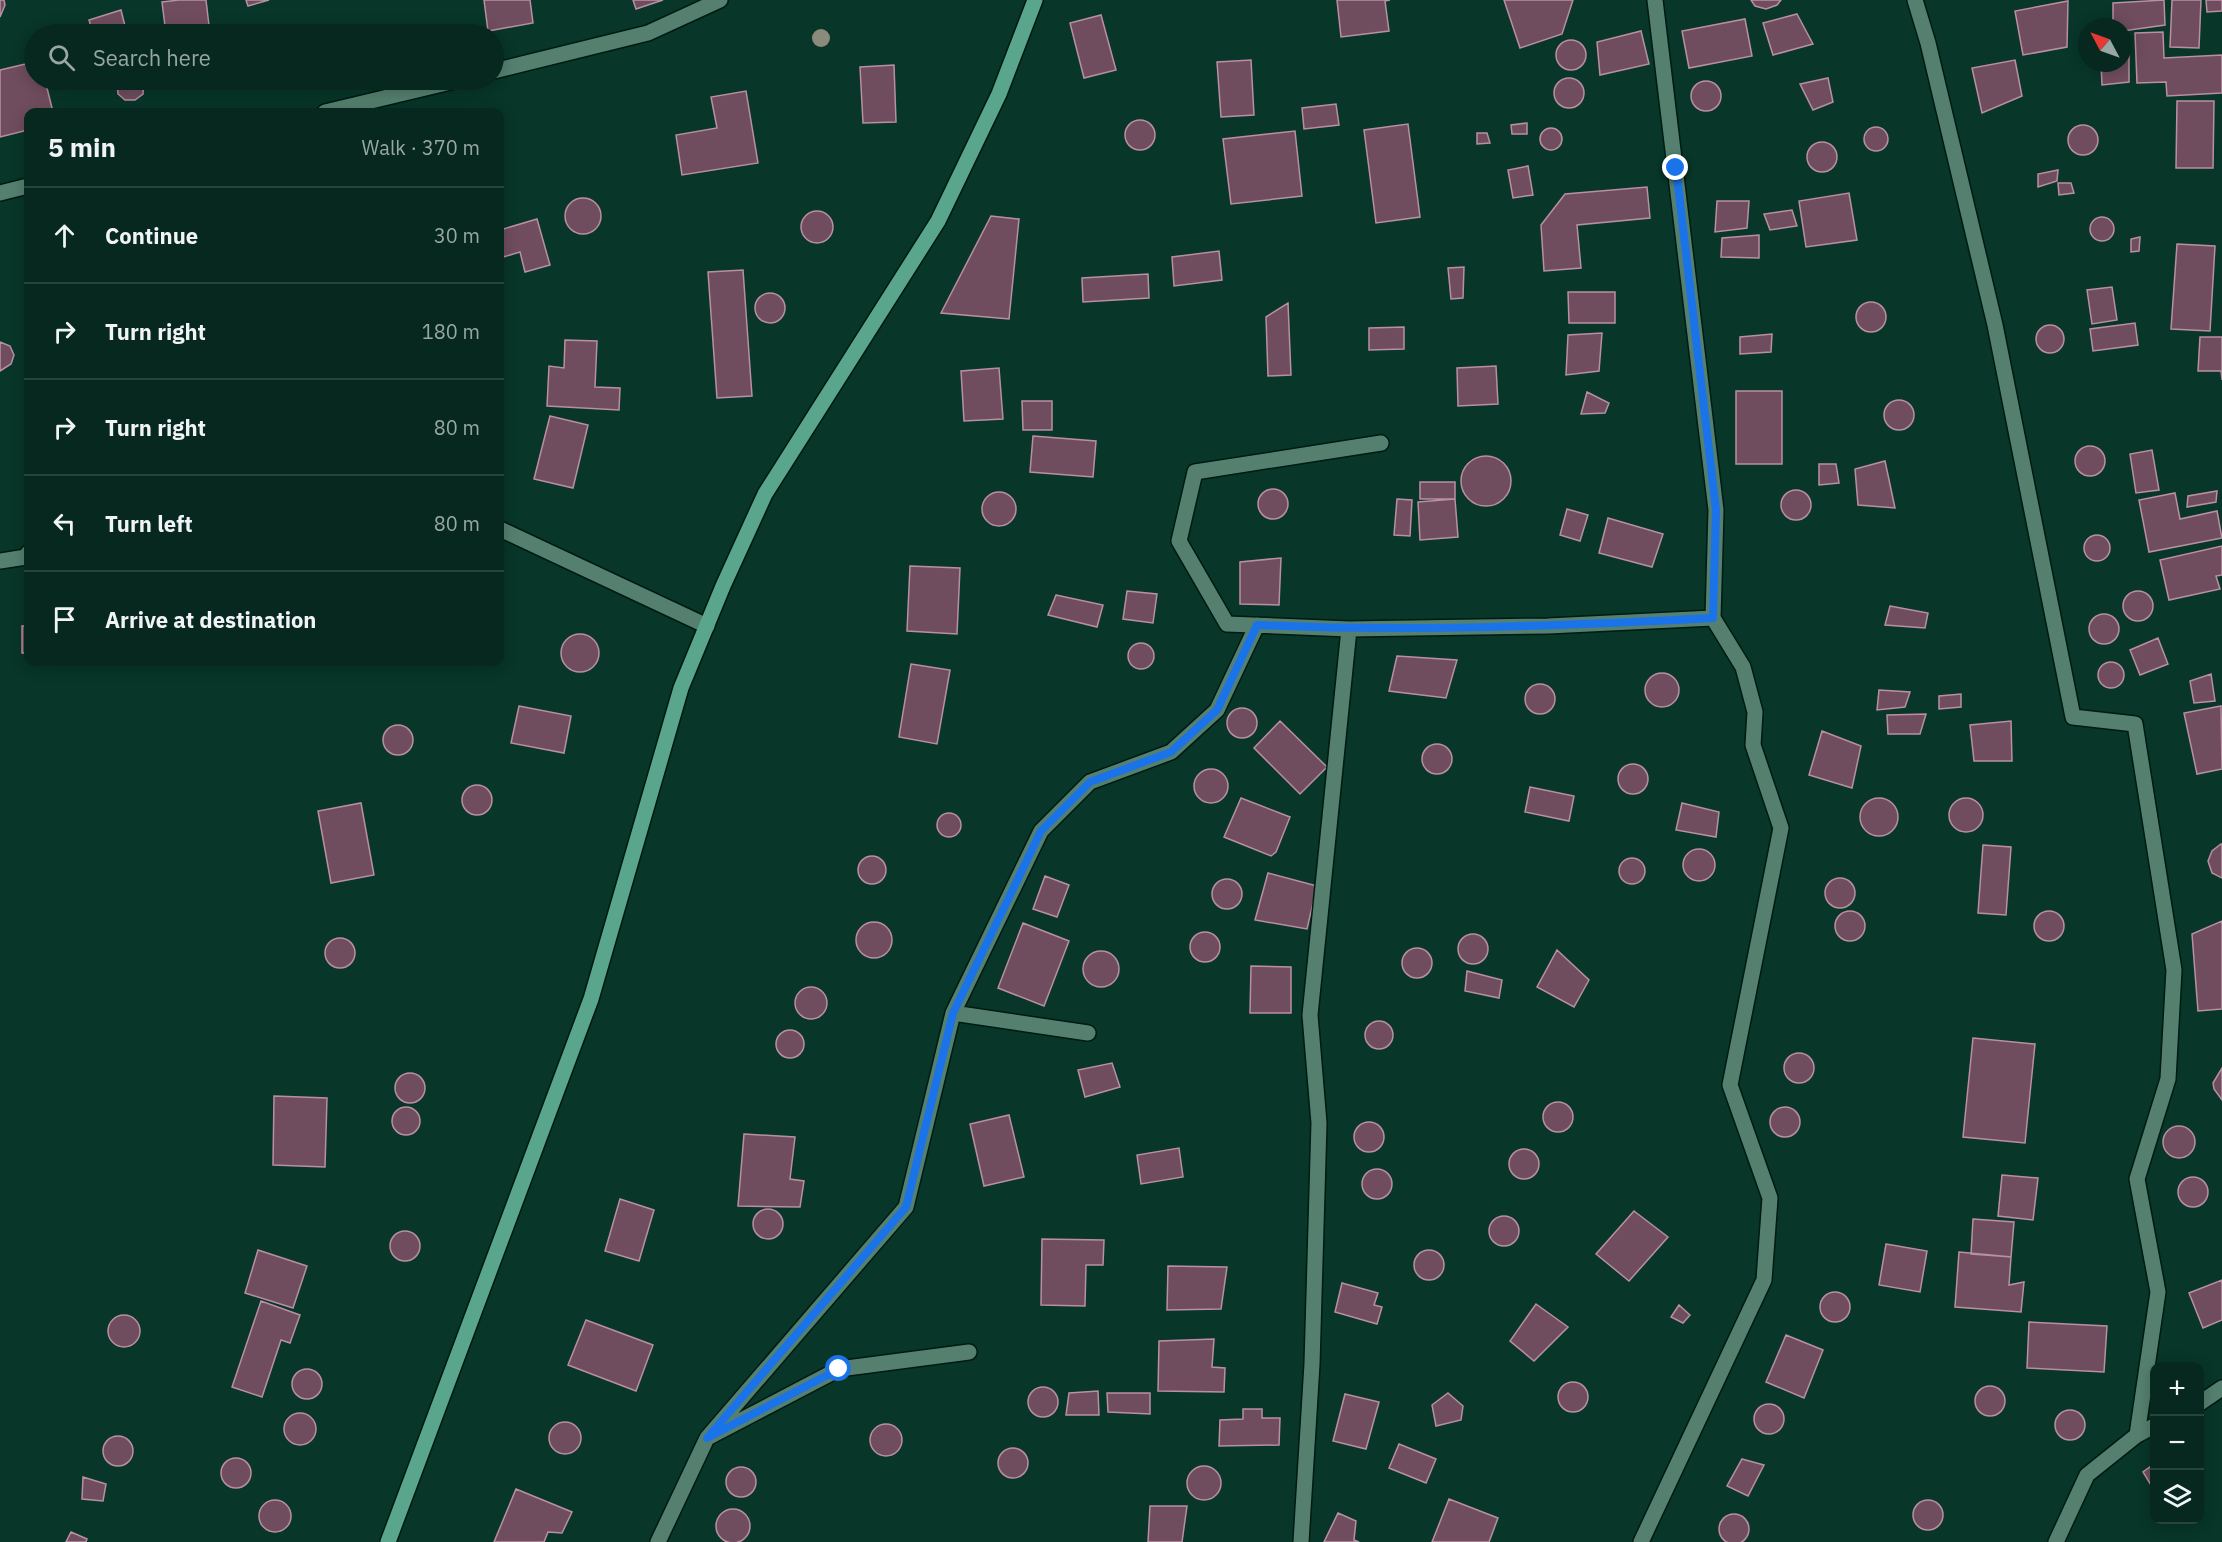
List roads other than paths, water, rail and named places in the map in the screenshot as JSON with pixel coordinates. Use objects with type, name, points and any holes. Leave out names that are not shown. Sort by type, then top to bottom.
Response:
[{"type":"main road","points":[[388,1542],[591,999],[681,688],[707,626],[765,494],[938,221],[999,94],[1035,0]]},
{"type":"street","points":[[504,69],[648,33],[720,0]]},
{"type":"street","points":[[1641,1542],[1764,1280],[1770,1198],[1730,1085],[1781,828],[1753,745],[1755,712],[1743,667],[1713,618],[1716,510],[1654,0]]},
{"type":"street","points":[[1915,0],[1928,43],[1995,325],[2073,717],[2135,724],[2174,970],[2168,1079],[2137,1179],[2158,1292],[2137,1435]]},
{"type":"street","points":[[342,108],[417,90]]},
{"type":"street","points":[[0,193],[24,187]]},
{"type":"street","points":[[1381,443],[1195,472],[1179,541],[1227,624],[1349,629],[1548,626],[1713,618]]},
{"type":"street","points":[[504,531],[707,626]]},
{"type":"street","points":[[0,561],[24,557]]},
{"type":"street","points":[[658,1542],[707,1438],[906,1207],[953,1013],[1041,831],[1090,782],[1171,752],[1217,710],[1257,625]]},
{"type":"street","points":[[1301,1542],[1312,1364],[1319,1123],[1310,1015],[1349,629]]},
{"type":"street","points":[[953,1013],[1088,1033]]},
{"type":"street","points":[[707,1438],[839,1369],[969,1352]]},
{"type":"street","points":[[2204,1400],[2222,1388]]},
{"type":"street","points":[[2056,1542],[2087,1475],[2137,1435],[2150,1428]]}]
